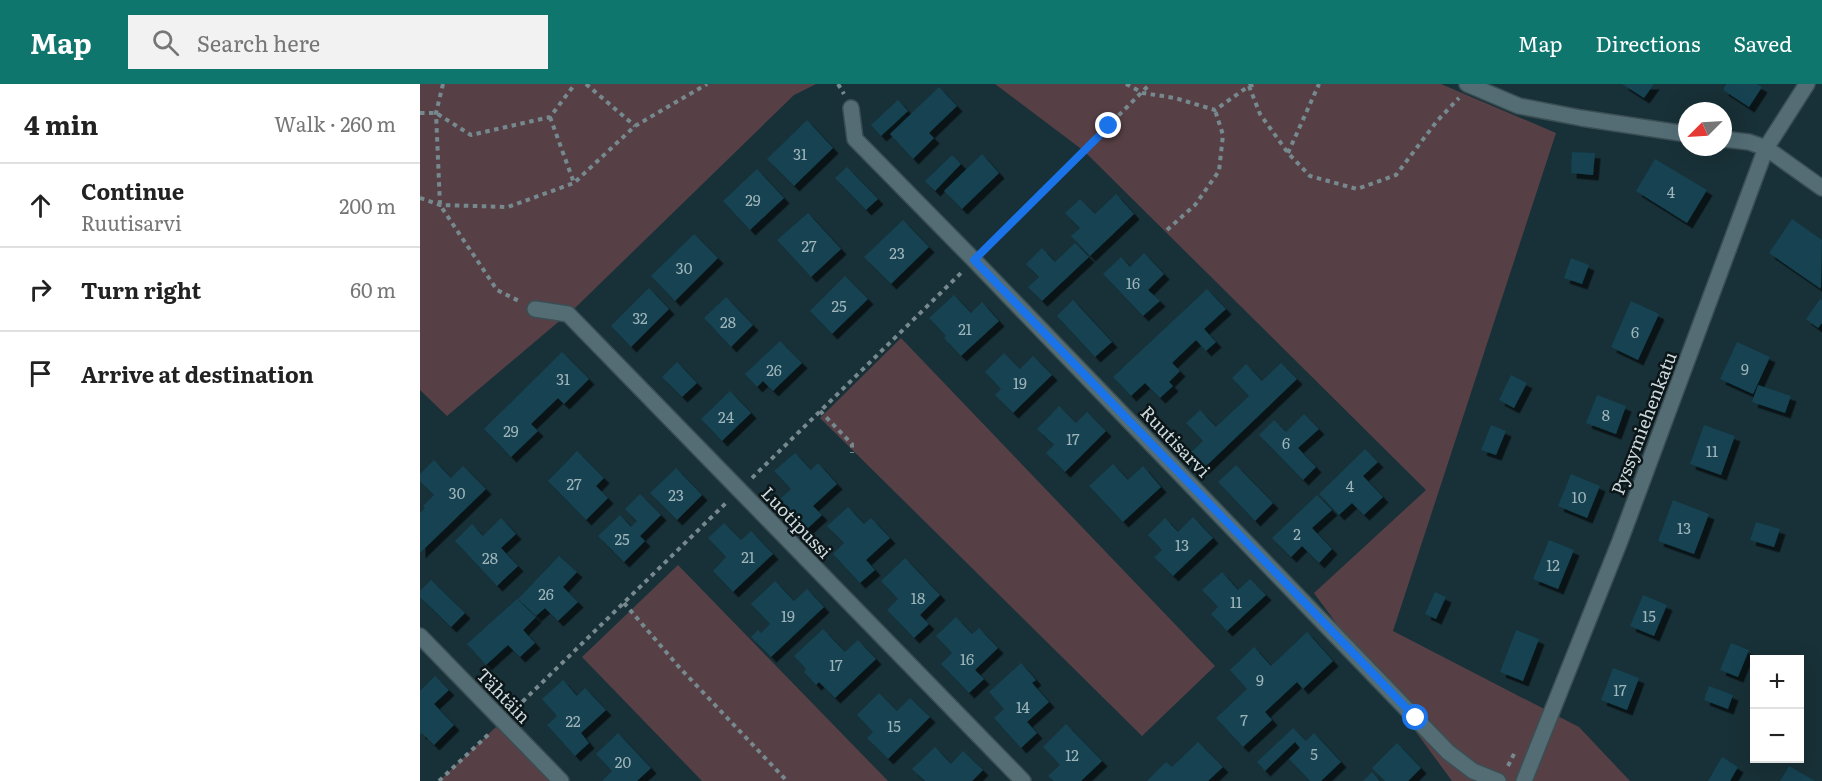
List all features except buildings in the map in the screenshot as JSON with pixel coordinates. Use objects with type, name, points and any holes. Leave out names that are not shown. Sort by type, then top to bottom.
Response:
[{"type":"street","name":"Pyssymiehenkatu","points":[[1524,781],[1620,541],[1766,148],[1807,84]]},
{"type":"street","points":[[1469,85],[1519,106],[1678,133]]},
{"type":"street","name":"Ruutisarvi","points":[[851,108],[855,140],[974,260],[1448,752],[1473,771],[1498,781]]},
{"type":"street","points":[[1732,140],[1749,142],[1766,148],[1822,188]]},
{"type":"street","name":"Luotipussi","points":[[534,309],[568,314],[1023,781]]},
{"type":"street","name":"Tähtäin","points":[[420,636],[561,781]]},
{"type":"path","points":[[443,84],[436,112],[440,206],[497,290],[534,309]]},
{"type":"path","points":[[420,113],[436,112],[471,135],[550,117],[575,84]]},
{"type":"path","points":[[586,84],[635,126]]},
{"type":"path","points":[[1126,84],[1143,93],[1175,98],[1215,110]]},
{"type":"path","points":[[974,260],[1150,84]]},
{"type":"path","points":[[1215,110],[1249,86],[1256,84]]},
{"type":"path","points":[[1288,153],[1318,84]]},
{"type":"path","points":[[420,198],[440,206],[508,207],[574,183],[635,126],[704,85]]},
{"type":"path","points":[[1249,86],[1260,114],[1288,153],[1310,176],[1357,189],[1396,175],[1437,121],[1469,85]]},
{"type":"path","points":[[1167,230],[1195,205],[1219,171],[1223,135],[1215,110]]},
{"type":"path","points":[[550,117],[574,183]]},
{"type":"path","points":[[820,411],[852,444],[852,453]]},
{"type":"path","points":[[624,603],[679,667],[787,781]]},
{"type":"path","points":[[439,781],[502,721]]},
{"type":"shaded area","points":[[420,84],[816,84],[794,95],[576,307],[447,416],[420,390]]},
{"type":"shaded area","points":[[995,84],[1441,84],[1556,133],[1393,631],[1579,727],[1630,781],[1452,781],[1314,593],[1426,490],[1084,151]]},
{"type":"shaded area","points":[[901,338],[1215,666],[1142,736],[820,418]]},
{"type":"shaded area","points":[[678,565],[888,781],[702,781],[582,657]]},
{"type":"shaded area","points":[[497,726],[556,781],[439,781]]},
{"type":"route","points":[[1109,126],[974,260],[1416,718]]}]
